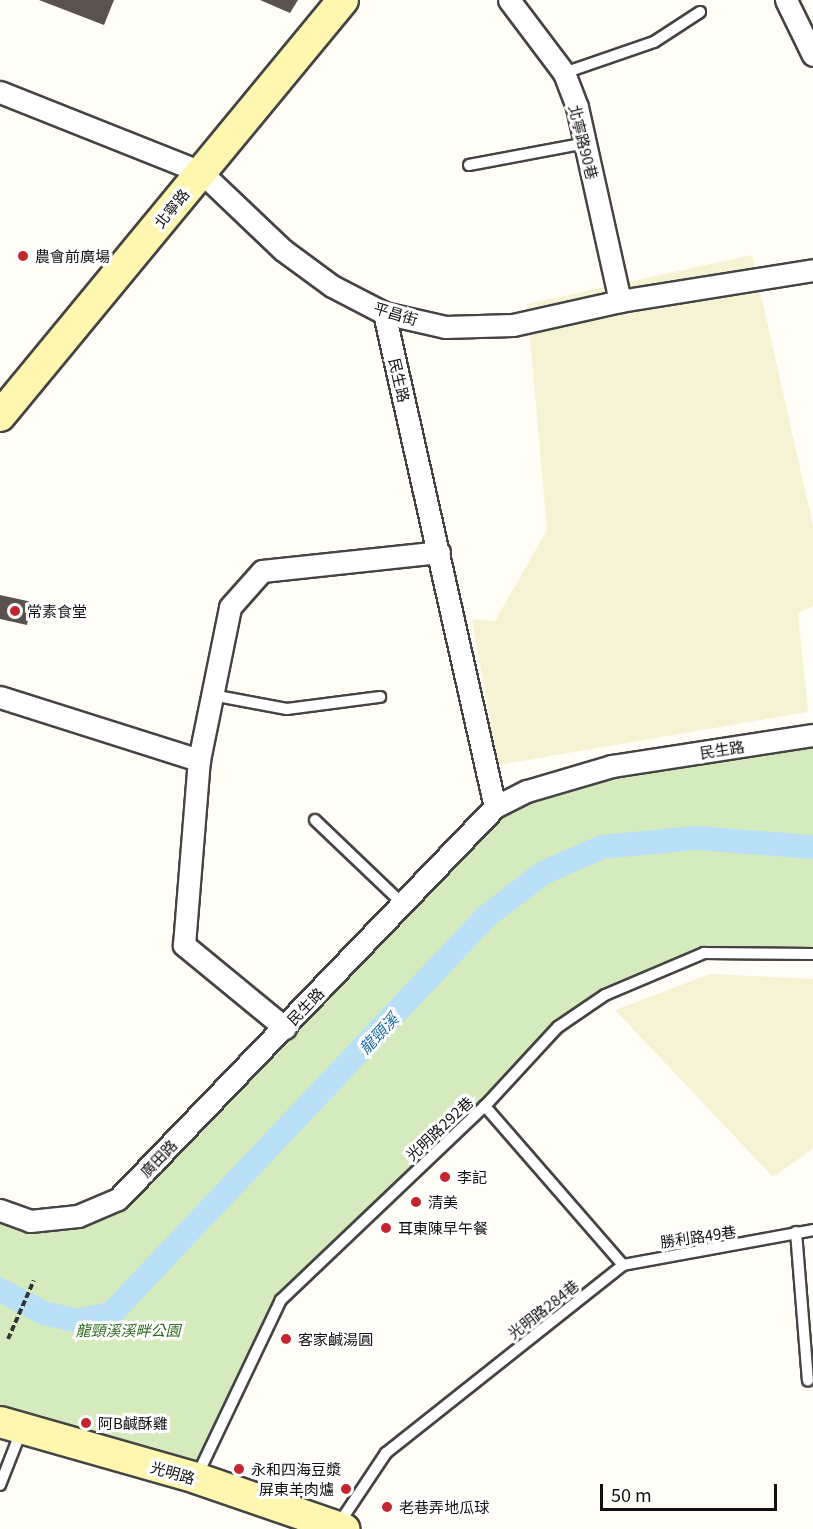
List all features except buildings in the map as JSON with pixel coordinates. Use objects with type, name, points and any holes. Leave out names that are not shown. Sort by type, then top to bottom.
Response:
[{"type":"main road","name":"北寧路","points":[[0,416],[343,0]]},
{"type":"main road","name":"光明路","points":[[11,1425],[196,1478],[341,1528]]},
{"type":"street","name":"北寧路90巷","points":[[509,0],[564,73],[587,143],[620,301]]},
{"type":"street","points":[[786,0],[813,55]]},
{"type":"street","name":"平昌街","points":[[0,92],[201,171],[283,250],[332,286],[384,313],[445,327],[513,325],[620,301],[813,270]]},
{"type":"street","name":"民生路","points":[[384,313],[495,807]]},
{"type":"street","name":"民生路","points":[[439,552],[262,571],[230,607],[200,760],[184,945],[285,1028],[495,807],[527,792],[612,766],[813,735]]},
{"type":"street","points":[[0,697],[200,760]]},
{"type":"street","name":"廣田路","points":[[0,1210],[30,1221],[78,1216],[118,1199],[285,1028]]},
{"type":"lane","points":[[564,73],[654,42],[700,12]]},
{"type":"lane","points":[[469,165],[587,143]]},
{"type":"lane","points":[[212,695],[287,709],[380,697]]},
{"type":"lane","points":[[315,820],[403,904]]},
{"type":"lane","name":"光明路292巷","points":[[196,1478],[281,1300],[485,1106],[558,1027],[605,995],[660,969],[704,953],[813,954]]},
{"type":"lane","points":[[485,1106],[623,1264]]},
{"type":"lane","name":"勝利路49巷","points":[[623,1264],[813,1230]]},
{"type":"lane","points":[[796,1232],[808,1381]]},
{"type":"lane","name":"光明路284巷","points":[[341,1528],[386,1453],[623,1264]]},
{"type":"lane","points":[[0,1485],[11,1425]]},
{"type":"path","points":[[8,1339],[34,1280]]},
{"type":"shaded area","points":[[752,255],[813,526],[813,606],[798,613],[808,712],[498,765],[472,619],[495,621],[547,530],[527,304]]},
{"type":"shaded area","points":[[710,974],[813,979],[813,1149],[773,1177],[615,1010]]},
{"type":"green space","name":"龍頸溪溪畔公園","points":[[813,735],[813,954],[704,953],[605,995],[281,1300],[196,1478],[0,1422],[0,1210],[30,1221],[118,1199],[495,807],[527,791]]},
{"type":"waterway","name":"龍頸溪","points":[[0,1290],[44,1313],[78,1321],[112,1313],[487,916],[543,873],[602,847],[696,838],[813,847]]},
{"type":"place","name":"農會前廣場","points":[[23,256]]},
{"type":"place","name":"常素食堂","points":[[15,611]]},
{"type":"place","name":"李記","points":[[445,1177]]},
{"type":"place","name":"清美","points":[[416,1202]]},
{"type":"place","name":"耳東陳早午餐","points":[[386,1228]]},
{"type":"place","name":"客家鹹湯圓","points":[[286,1339]]},
{"type":"place","name":"阿B鹹酥雞","points":[[86,1423]]},
{"type":"place","name":"永和四海豆漿","points":[[239,1469]]},
{"type":"place","name":"屏東羊肉爐","points":[[346,1489]]},
{"type":"place","name":"老巷弄地瓜球","points":[[387,1507]]}]
